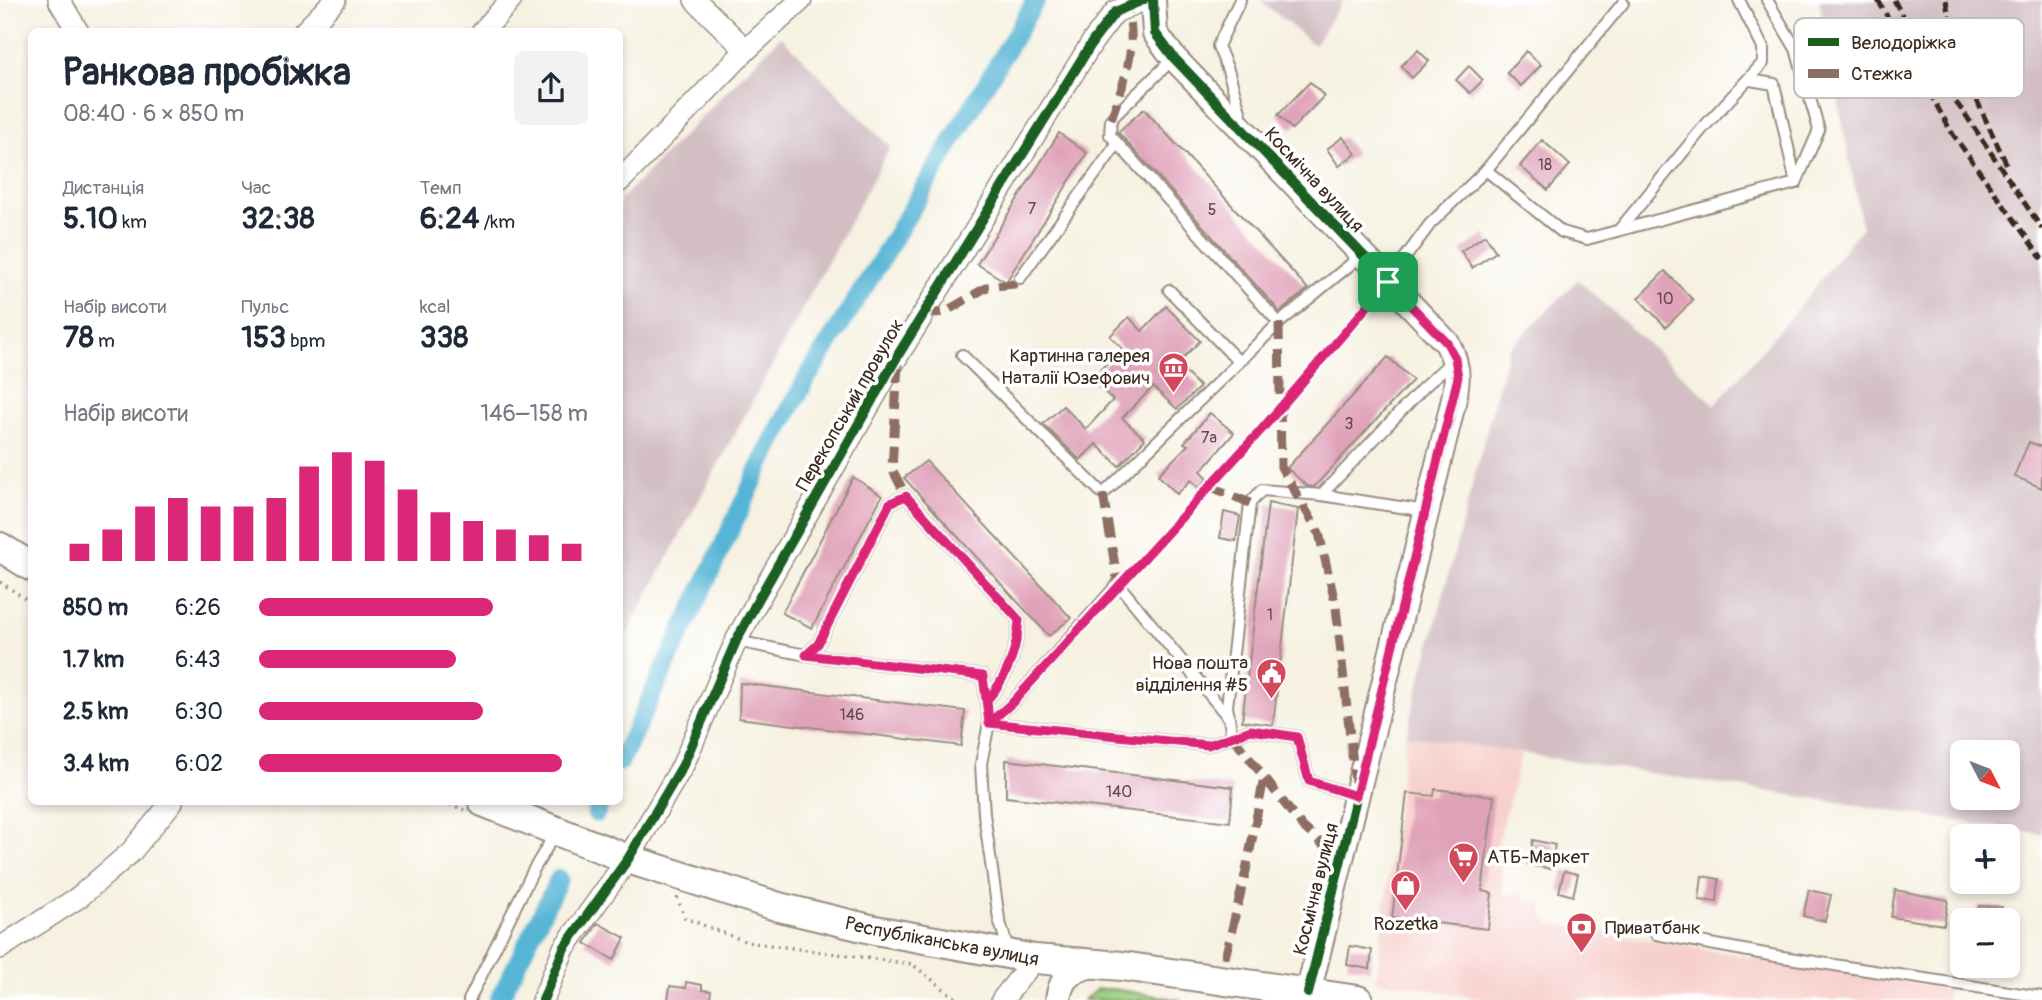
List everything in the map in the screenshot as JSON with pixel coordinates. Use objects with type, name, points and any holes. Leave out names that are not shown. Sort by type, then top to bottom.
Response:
[{"type":"main road","points":[[0,547],[28,564]]},
{"type":"main road","name":"Республіканська вулиця","points":[[490,805],[628,859],[779,907],[875,930],[1023,957],[1134,968],[1308,996],[1358,1000]]},
{"type":"street","points":[[59,0],[76,28]]},
{"type":"street","points":[[308,28],[335,0]]},
{"type":"street","points":[[695,0],[746,50]]},
{"type":"street","points":[[623,178],[746,50],[801,0]]},
{"type":"street","name":"Перекопський провулок","points":[[543,1000],[565,948],[628,859],[683,765],[736,642],[898,355],[1093,41],[1115,12],[1143,0]]},
{"type":"street","name":"Космічна вулиця","points":[[1153,0],[1155,33],[1174,58],[1447,343],[1455,358],[1458,377],[1308,996]]},
{"type":"street","points":[[485,28],[503,3]]},
{"type":"street","points":[[0,948],[79,897],[131,852],[170,805]]},
{"type":"street","points":[[1002,1000],[1023,957],[1056,1000]]},
{"type":"street","points":[[1056,1000],[1060,986],[1072,971],[1094,964]]},
{"type":"lane","points":[[1739,0],[1763,48],[1763,63],[1774,84],[1796,183]]},
{"type":"lane","points":[[1768,0],[1794,46]]},
{"type":"lane","points":[[1234,2],[1218,46],[1247,134]]},
{"type":"lane","points":[[1388,282],[1430,224],[1486,170],[1623,3]]},
{"type":"lane","points":[[1174,58],[1111,119],[1111,135],[1279,323]]},
{"type":"lane","points":[[1619,230],[1702,129],[1763,63]]},
{"type":"lane","points":[[1750,80],[1774,84]]},
{"type":"lane","points":[[1796,183],[1819,130],[1810,98]]},
{"type":"lane","points":[[1020,278],[1117,144]]},
{"type":"lane","points":[[1486,170],[1562,232],[1587,239],[1796,183]]},
{"type":"lane","points":[[962,355],[1103,494],[1279,323],[1362,255]]},
{"type":"lane","points":[[1169,290],[1239,362]]},
{"type":"lane","points":[[1321,495],[1455,358]]},
{"type":"lane","points":[[1231,736],[1227,707],[1250,503],[1262,489],[1321,495],[1427,512]]},
{"type":"lane","points":[[806,655],[818,644],[890,503],[906,496],[1019,620],[1018,636],[1001,684],[987,700]]},
{"type":"lane","points":[[989,723],[1013,702],[1118,584],[1229,718]]},
{"type":"lane","points":[[736,642],[806,655],[983,676],[989,723],[981,764],[984,814],[999,919],[1023,957]]},
{"type":"lane","points":[[989,723],[1208,745],[1251,730],[1297,737],[1309,781],[1356,796]]},
{"type":"lane","points":[[469,1000],[534,869],[548,828]]},
{"type":"lane","points":[[1656,934],[1776,956],[2042,997]]},
{"type":"path","points":[[1118,584],[1262,429],[1388,282]]},
{"type":"path","points":[[0,582],[28,600]]},
{"type":"shaded area","points":[[1260,0],[1343,0],[1314,45]]},
{"type":"shaded area","points":[[1819,0],[2042,0],[2042,834],[2020,831],[2020,824],[1978,824],[1406,735],[1508,350],[1578,280],[1715,405],[1804,301],[1862,227],[1838,98],[2024,98],[2024,18],[1822,18]]},
{"type":"shaded area","points":[[781,36],[890,147],[623,640],[623,197]]},
{"type":"shaded area","points":[[1406,735],[1522,752],[1498,843],[1503,894],[1523,894],[1526,902],[1542,903],[1545,919],[1551,924],[1947,989],[1946,1000],[1489,1000],[1376,980]]},
{"type":"green space","points":[[1097,989],[1113,989],[1182,1000],[1084,1000]]},
{"type":"building","points":[[1418,50],[1429,61],[1412,78],[1401,66]]},
{"type":"building","points":[[1526,51],[1541,65],[1521,86],[1507,73]]},
{"type":"building","points":[[1469,66],[1483,80],[1470,93],[1456,80]]},
{"type":"building","points":[[1310,82],[1324,96],[1292,129],[1278,115]]},
{"type":"building","points":[[1144,109],[1308,289],[1280,312],[1118,132]]},
{"type":"building","points":[[1059,133],[1087,153],[1006,282],[977,264]]},
{"type":"building","points":[[1343,137],[1356,154],[1339,166],[1327,149]]},
{"type":"building","points":[[1542,140],[1570,165],[1548,190],[1520,166]]},
{"type":"building","points":[[1485,235],[1496,252],[1472,268],[1461,251]]},
{"type":"building","points":[[1665,271],[1693,300],[1666,327],[1638,298]]},
{"type":"building","points":[[1166,306],[1200,341],[1177,364],[1200,387],[1177,409],[1153,387],[1122,418],[1145,439],[1119,466],[1096,444],[1080,460],[1043,424],[1063,406],[1086,429],[1113,400],[1091,379],[1122,348],[1110,336],[1129,317],[1142,331]]},
{"type":"building","points":[[1388,357],[1413,380],[1314,487],[1307,486],[1287,468]]},
{"type":"building","points":[[1210,413],[1234,433],[1201,471],[1208,478],[1199,488],[1191,480],[1177,494],[1158,475],[1188,445],[1184,443]]},
{"type":"building","points":[[2029,442],[2042,447],[2042,488],[2014,476]]},
{"type":"building","points":[[926,461],[1071,618],[1049,636],[904,478]]},
{"type":"building","points":[[853,477],[882,496],[812,628],[782,613]]},
{"type":"building","points":[[1268,503],[1298,509],[1273,725],[1242,721]]},
{"type":"building","points":[[1224,512],[1240,516],[1236,541],[1220,538]]},
{"type":"building","points":[[740,683],[965,711],[961,746],[739,718]]},
{"type":"building","points":[[1006,760],[1233,787],[1230,822],[1006,797]]},
{"type":"building","points":[[1435,789],[1494,796],[1482,891],[1492,893],[1488,929],[1392,918],[1407,793],[1434,796]]},
{"type":"building","points":[[1533,840],[1555,845],[1550,869],[1528,864]]},
{"type":"building","points":[[1564,871],[1578,874],[1573,896],[1559,892]]},
{"type":"building","points":[[1702,876],[1719,879],[1717,902],[1699,900]]},
{"type":"building","points":[[1809,890],[1831,895],[1825,921],[1803,916]]},
{"type":"building","points":[[1895,890],[1948,900],[1944,925],[1891,917]]},
{"type":"building","points":[[1979,906],[2002,907],[2002,908]]},
{"type":"building","points":[[598,923],[625,938],[614,960],[585,943]]},
{"type":"building","points":[[1350,946],[1372,950],[1370,969],[1347,965]]},
{"type":"building","points":[[686,982],[702,985],[702,990],[711,991],[710,1000],[668,1000],[670,986],[686,988]]},
{"type":"waterway","points":[[623,756],[772,442],[807,378],[878,265],[1036,0]]},
{"type":"waterway","points":[[596,813],[600,805]]},
{"type":"waterway","points":[[499,1000],[559,879]]},
{"type":"railway","points":[[1878,0],[1888,18]]},
{"type":"railway","points":[[1894,0],[1904,18]]},
{"type":"railway","points":[[1946,0],[1949,18]]},
{"type":"railway","points":[[1933,98],[1952,133],[2042,259]]},
{"type":"railway","points":[[1953,98],[2042,229]]},
{"type":"railway","points":[[1976,98],[2007,165]]},
{"type":"marked path","points":[[1111,119],[1126,75],[1131,46],[1125,1]]},
{"type":"marked path","points":[[924,314],[945,312],[987,287],[1014,284],[1020,278]]},
{"type":"marked path","points":[[1279,323],[1281,467],[1319,533],[1336,607],[1355,782]]},
{"type":"marked path","points":[[898,364],[892,469],[906,496]]},
{"type":"marked path","points":[[1209,486],[1250,503]]},
{"type":"marked path","points":[[1103,494],[1118,584]]},
{"type":"marked path","points":[[1232,736],[1302,826],[1331,852]]},
{"type":"marked path","points":[[1225,958],[1246,871],[1264,778]]},
{"type":"cycle path","points":[[543,1000],[564,948],[628,859],[683,765],[736,641],[898,355],[1093,41],[1115,12],[1143,0]]},
{"type":"cycle path","points":[[1153,0],[1155,33],[1174,58],[1447,343],[1457,372],[1452,409],[1308,993]]},
{"type":"place","name":"Картинна галерея Наталії Юзефович","points":[[1173,394]]},
{"type":"place","name":"Нова пошта відділення #5","points":[[1271,701]]},
{"type":"place","name":"АТБ-Маркет","points":[[1464,884]]},
{"type":"place","name":"Rozetka","points":[[1406,912]]},
{"type":"place","name":"Приватбанк","points":[[1582,955]]},
{"type":"route","points":[[1388,282],[1262,429],[1013,702],[989,723],[987,700],[983,676],[806,655],[818,644],[890,503],[906,496],[1019,620],[1018,636],[1010,662],[1001,684],[987,700],[986,705],[989,723],[1208,745],[1251,730],[1297,737],[1309,781],[1356,796],[1458,377],[1455,358],[1447,343],[1388,282]]}]
